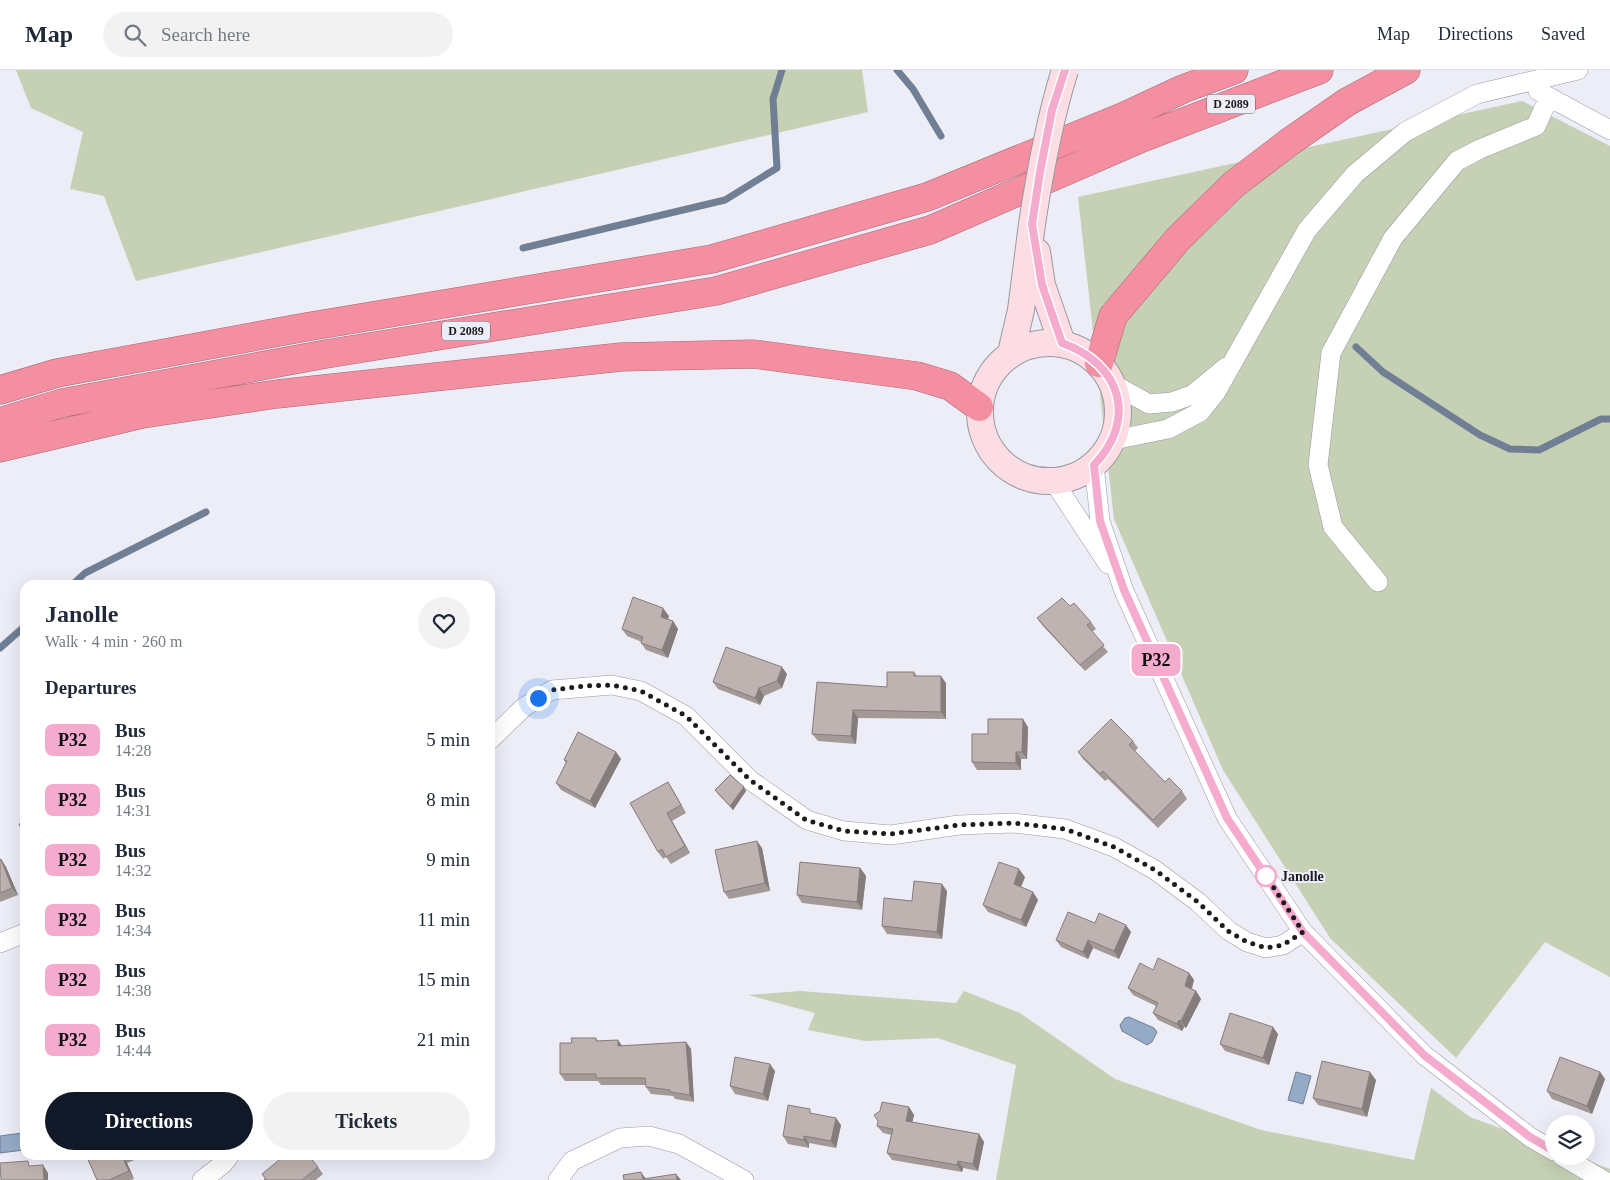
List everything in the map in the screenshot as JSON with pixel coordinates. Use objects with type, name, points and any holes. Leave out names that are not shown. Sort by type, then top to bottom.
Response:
[{"type":"highway","points":[[1183,89],[1210,70]]},
{"type":"highway","name":"D 2089","points":[[0,390],[66,371],[306,327],[712,259],[927,197],[1125,116],[1183,89],[1234,70]]},
{"type":"highway","name":"D 2089","points":[[0,422],[62,403],[326,354],[716,291],[930,230],[1142,138],[1320,70]]},
{"type":"highway","points":[[1106,374],[1113,316],[1178,239],[1219,198],[1288,142],[1347,102],[1406,70]]},
{"type":"highway","points":[[0,448],[143,414],[277,394],[621,357],[753,354],[917,376],[950,386],[979,407]]},
{"type":"street","points":[[1011,353],[1021,310],[1032,224],[1049,128],[1065,70]]},
{"type":"street","points":[[1113,440],[1168,429],[1200,412],[1216,392],[1307,230],[1355,174],[1405,132],[1477,94],[1578,70]]},
{"type":"street","points":[[1524,82],[1610,130]]},
{"type":"street","points":[[1378,582],[1333,527],[1318,465],[1331,353],[1394,238],[1457,161],[1480,149],[1536,126],[1549,97]]},
{"type":"street","points":[[1032,224],[1042,285],[1062,343]]},
{"type":"street","points":[[1106,374],[1118,402],[1118,421],[1113,440],[1105,454],[1094,465],[1075,477],[1054,482],[1035,481],[1017,474],[1001,463],[988,446],[981,427],[979,407],[984,386],[991,373],[1011,353],[1036,344],[1062,343],[1082,350],[1106,374],[1149,404],[1172,402],[1192,395],[1231,363]]},
{"type":"street","points":[[1094,465],[1100,521],[1124,590],[1227,818],[1303,932],[1424,1055],[1530,1137],[1545,1146]]},
{"type":"street","points":[[1054,482],[1124,590]]},
{"type":"street","points":[[495,735],[524,707],[552,690],[612,685],[641,691],[686,716],[750,780],[806,820],[844,831],[891,834],[959,825],[1014,823],[1065,829],[1114,847],[1155,870],[1198,902],[1228,931],[1247,942],[1266,948],[1283,945],[1303,932]]},
{"type":"street","points":[[0,943],[20,935]]},
{"type":"street","points":[[558,1180],[572,1161],[604,1145],[620,1138],[649,1136],[679,1144],[744,1180]]},
{"type":"street","points":[[202,1180],[226,1160]]},
{"type":"street","points":[[1577,1165],[1603,1180]]},
{"type":"green space","points":[[16,70],[862,70],[868,112],[136,281],[104,196],[70,189],[83,132],[31,108]]},
{"type":"green space","points":[[1522,101],[1610,146],[1610,977],[1545,942],[1456,1058],[1330,938],[1223,770],[1114,519],[1078,197]]},
{"type":"green space","points":[[800,991],[956,1003],[964,991],[1020,1013],[1115,1079],[1261,1130],[1414,1160],[1431,1088],[1470,1117],[1545,1145],[1545,1165],[1595,1165],[1595,1163],[1610,1169],[1610,1180],[996,1180],[1016,1065],[938,1038],[865,1041],[808,1030],[815,1013],[748,995]]},
{"type":"water","points":[[1129,1017],[1154,1028],[1157,1032],[1152,1042],[1147,1045],[1122,1031],[1120,1025],[1125,1018]]},
{"type":"water","points":[[1296,1072],[1311,1076],[1303,1104],[1288,1100]]},
{"type":"water","points":[[20,1133],[20,1150],[0,1153],[0,1136]]},
{"type":"building","points":[[633,597],[663,608],[661,617],[673,621],[662,650],[641,643],[643,637],[622,629]]},
{"type":"building","points":[[1062,598],[1070,606],[1074,603],[1091,622],[1087,625],[1104,645],[1080,665],[1037,618]]},
{"type":"building","points":[[726,647],[782,667],[777,681],[759,688],[755,698],[713,682]]},
{"type":"building","points":[[887,672],[914,672],[914,676],[941,676],[941,712],[853,710],[851,736],[812,734],[817,682],[887,687]]},
{"type":"building","points":[[988,719],[1023,719],[1022,752],[1016,752],[1016,763],[972,762],[972,734],[988,734]]},
{"type":"building","points":[[1111,719],[1133,741],[1129,745],[1165,782],[1169,778],[1182,791],[1153,820],[1103,771],[1100,774],[1078,752]]},
{"type":"building","points":[[578,732],[616,752],[590,801],[556,783],[567,761],[564,760]]},
{"type":"building","points":[[730,775],[744,787],[730,806],[715,790]]},
{"type":"building","points":[[668,782],[681,805],[667,813],[685,846],[666,857],[662,849],[658,852],[630,803]]},
{"type":"building","points":[[757,841],[765,883],[724,892],[715,850]]},
{"type":"building","points":[[0,860],[12,888],[0,893]]},
{"type":"building","points":[[800,862],[860,868],[857,902],[797,895]]},
{"type":"building","points":[[999,862],[1019,869],[1014,884],[1033,892],[1021,920],[983,905]]},
{"type":"building","points":[[914,881],[942,884],[937,932],[882,926],[884,898],[912,901]]},
{"type":"building","points":[[1068,912],[1095,923],[1099,913],[1126,925],[1114,951],[1088,940],[1083,952],[1056,940]]},
{"type":"building","points":[[1158,958],[1189,973],[1185,986],[1196,991],[1181,1021],[1179,1020],[1177,1024],[1153,1013],[1158,1003],[1128,988],[1140,963],[1153,970]]},
{"type":"building","points":[[1230,1013],[1273,1027],[1263,1058],[1220,1044]]},
{"type":"building","points":[[571,1038],[596,1038],[596,1041],[618,1040],[618,1046],[686,1042],[690,1095],[646,1087],[645,1078],[596,1078],[596,1074],[560,1074],[560,1043],[572,1043]]},
{"type":"building","points":[[735,1057],[770,1064],[763,1094],[730,1086]]},
{"type":"building","points":[[1560,1057],[1600,1072],[1587,1106],[1547,1091]]},
{"type":"building","points":[[1322,1061],[1370,1072],[1362,1109],[1313,1098]]},
{"type":"building","points":[[882,1102],[909,1107],[906,1121],[979,1134],[973,1164],[958,1161],[957,1165],[887,1153],[893,1129],[877,1126],[878,1121],[874,1115],[880,1111]]},
{"type":"building","points":[[788,1105],[810,1109],[810,1113],[836,1118],[831,1141],[804,1136],[804,1140],[783,1136]]},
{"type":"building","points":[[88,1160],[124,1160],[129,1171],[109,1180],[97,1180]]},
{"type":"building","points":[[279,1160],[312,1160],[318,1167],[302,1180],[264,1180],[266,1179],[262,1174]]},
{"type":"building","points":[[28,1161],[29,1166],[43,1165],[44,1180],[1,1180],[0,1163]]},
{"type":"building","points":[[641,1172],[643,1179],[676,1174],[677,1180],[624,1180],[623,1175]]},
{"type":"waterway","points":[[523,248],[725,200],[777,168],[773,99],[782,70]]},
{"type":"waterway","points":[[897,70],[913,89],[941,136]]},
{"type":"waterway","points":[[1356,347],[1383,372],[1480,435],[1510,449],[1539,450],[1601,419],[1610,419]]},
{"type":"waterway","points":[[77,580],[85,573],[206,512]]},
{"type":"waterway","points":[[0,648],[20,630]]},
{"type":"bus line","name":"P32","points":[[1065,70],[1052,110],[1032,224],[1042,285],[1062,343],[1082,350],[1099,363],[1113,384],[1118,402],[1118,421],[1113,440],[1105,454],[1094,465],[1100,521],[1124,590],[1227,818],[1303,932],[1424,1055],[1530,1137],[1545,1146]]},
{"type":"place","name":"Janolle","points":[[1266,876]]},
{"type":"route","points":[[538,698],[552,690],[584,686],[612,685],[641,691],[686,716],[750,780],[806,820],[844,831],[891,834],[959,825],[1014,823],[1065,829],[1114,847],[1155,870],[1198,902],[1228,931],[1247,942],[1266,948],[1283,945],[1303,932],[1266,876]]}]
